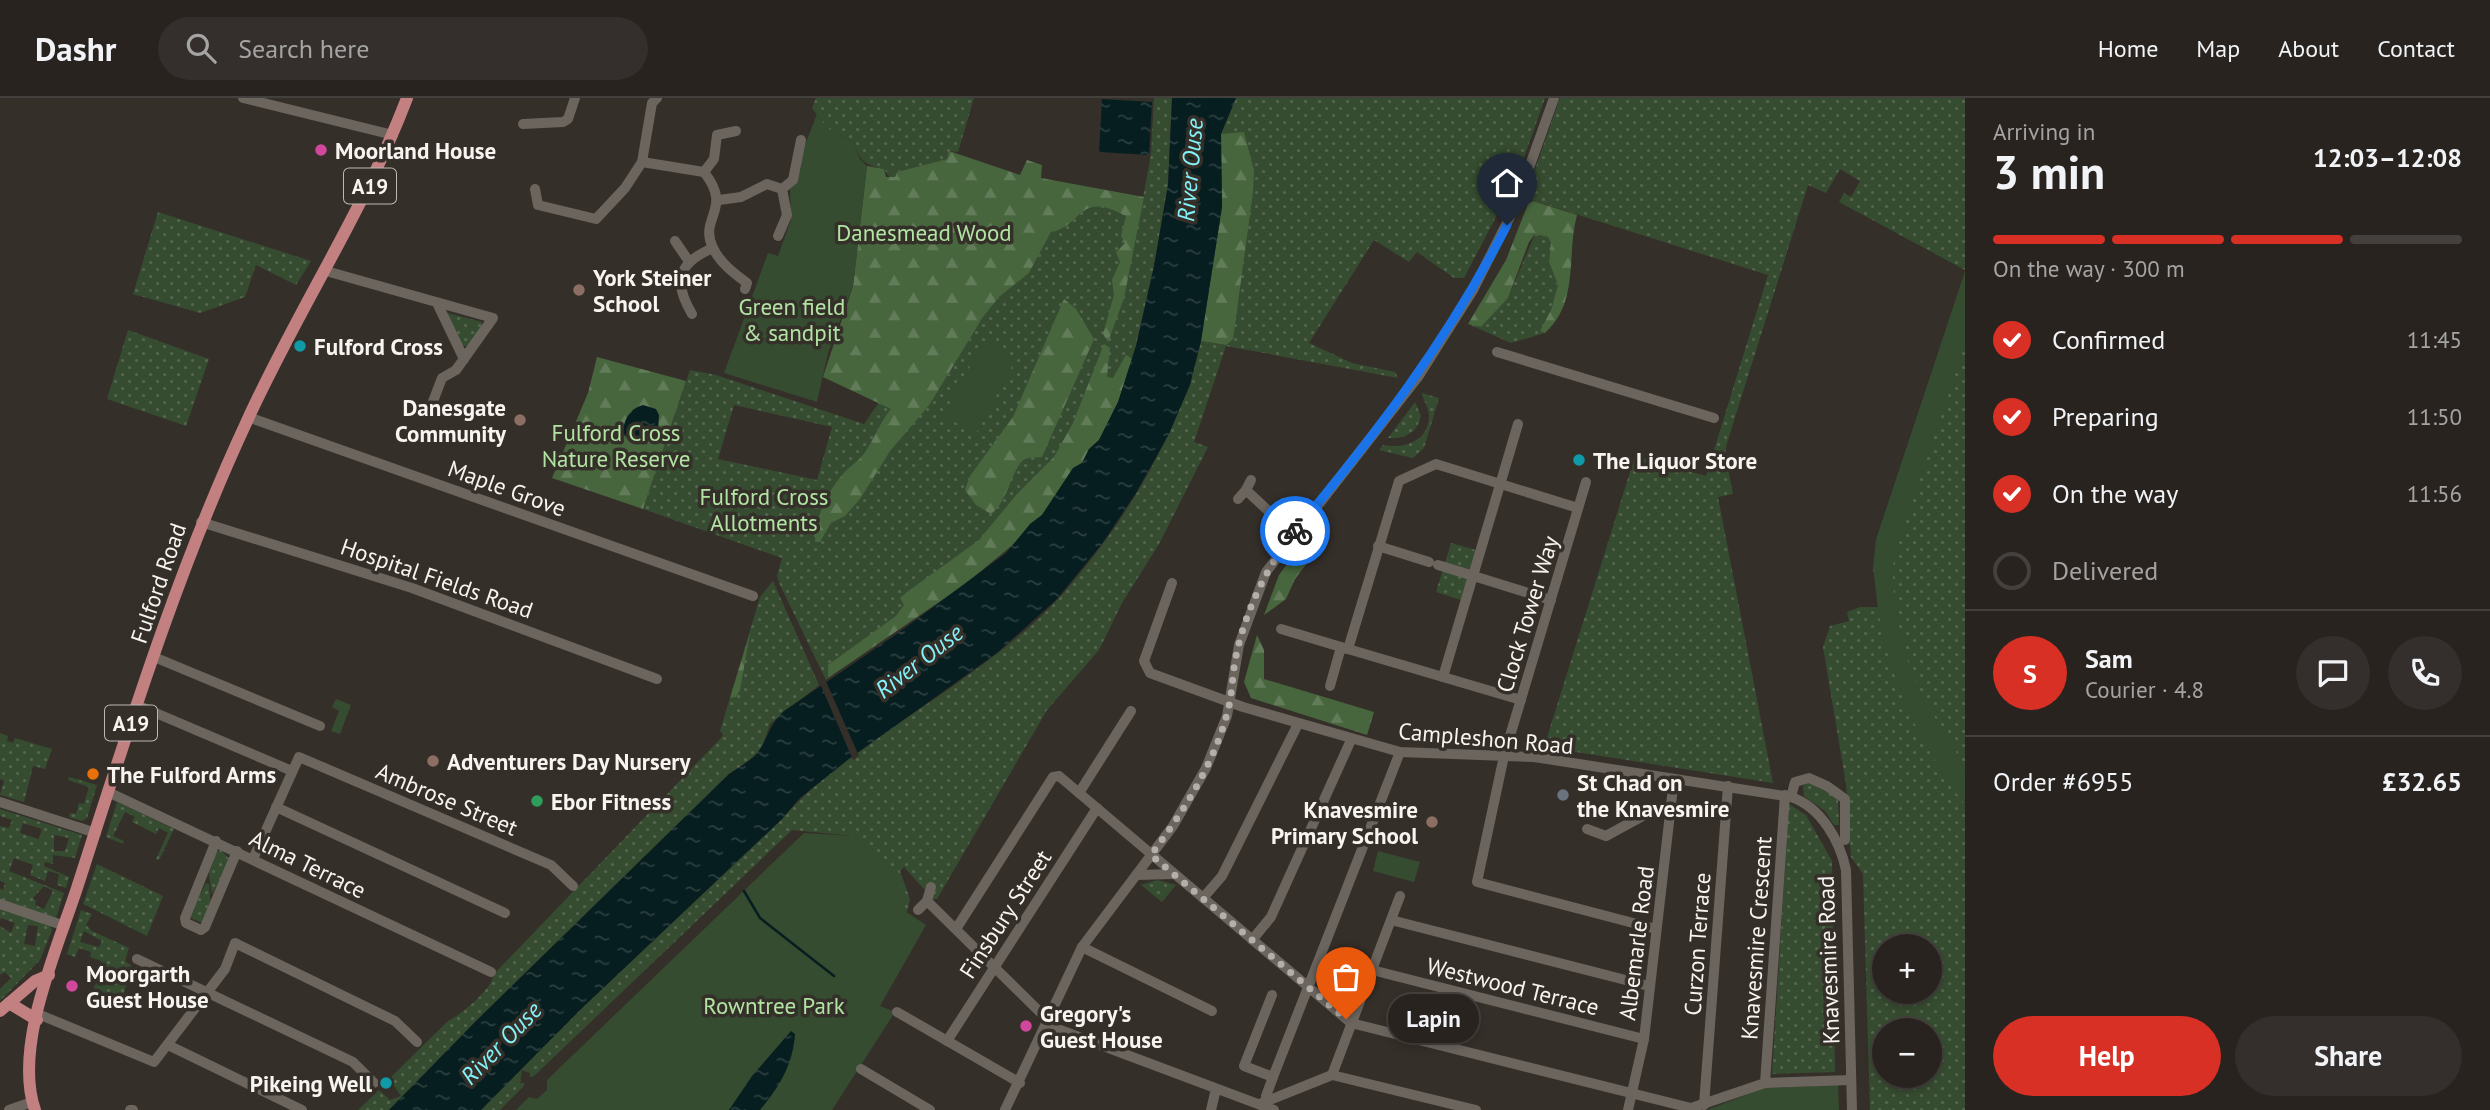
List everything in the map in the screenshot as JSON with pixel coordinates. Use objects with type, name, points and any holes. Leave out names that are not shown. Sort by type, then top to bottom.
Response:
[{"type":"main road","name":"Fulford Road","points":[[34,1106],[29,1072],[37,1017],[49,975],[137,705],[201,522],[248,417],[326,271],[393,135],[407,98]]},
{"type":"main road","points":[[2,1009],[35,981],[49,975]]},
{"type":"main road","points":[[2,1009],[37,1017]]},
{"type":"street","points":[[243,98],[393,135]]},
{"type":"street","points":[[523,124],[563,122],[568,119],[575,98]]},
{"type":"street","points":[[535,189],[538,205],[596,219],[625,188],[642,162],[652,103],[657,98]]},
{"type":"street","points":[[1005,1110],[1082,947],[1189,801],[1216,745],[1230,703],[1236,655],[1251,607],[1266,572],[1293,534],[1374,435],[1424,367],[1467,301],[1515,207],[1554,98]]},
{"type":"street","points":[[704,172],[713,159],[716,132],[736,131]]},
{"type":"street","points":[[782,189],[793,180],[801,139]]},
{"type":"street","points":[[642,162],[704,172],[713,184],[719,200],[712,218],[713,248],[728,268],[747,284],[745,289]]},
{"type":"street","points":[[719,200],[741,197],[752,189],[767,184],[782,189]]},
{"type":"street","points":[[778,236],[787,215],[782,189]]},
{"type":"street","points":[[675,241],[688,260]]},
{"type":"street","points":[[692,314],[680,287],[688,260],[713,248]]},
{"type":"street","points":[[326,271],[438,305],[447,304],[493,318],[456,370],[442,377],[432,404]]},
{"type":"street","points":[[438,305],[464,359]]},
{"type":"street","points":[[1497,352],[1714,418]]},
{"type":"street","name":"Maple Grove","points":[[248,417],[753,596]]},
{"type":"street","points":[[1443,677],[1518,424]]},
{"type":"street","points":[[1330,686],[1399,481],[1436,464],[1578,508]]},
{"type":"street","points":[[1251,480],[1242,494],[1293,534]]},
{"type":"street","name":"Clock Tower Way","points":[[1586,482],[1504,756],[1477,882],[1656,929]]},
{"type":"street","name":"Hospital Fields Road","points":[[201,522],[412,588],[657,680]]},
{"type":"street","points":[[1378,546],[1551,600]]},
{"type":"street","name":"Campleshon Road","points":[[1172,583],[1144,661],[1150,673],[1230,703],[1400,752],[1534,757],[1788,796]]},
{"type":"street","points":[[1281,629],[1521,700]]},
{"type":"street","points":[[154,657],[320,726]]},
{"type":"street","points":[[137,705],[292,771],[253,859]]},
{"type":"street","points":[[1079,793],[1131,711]]},
{"type":"street","points":[[1203,898],[1222,876],[1298,724]]},
{"type":"street","points":[[1252,940],[1271,917],[1351,740]]},
{"type":"street","points":[[1266,1105],[1266,1096],[1273,1077],[1400,752]]},
{"type":"street","name":"Ambrose Street","points":[[292,771],[299,757],[551,864],[573,886]]},
{"type":"street","points":[[956,929],[1053,777],[1059,776],[1351,1023],[1632,1094],[1700,1108],[1765,1083],[1851,1080]]},
{"type":"street","points":[[1788,796],[1795,782],[1809,778],[1839,793],[1845,799],[1845,840]]},
{"type":"street","name":"Albemarle Road","points":[[1628,1110],[1644,1039],[1674,779]]},
{"type":"street","name":"Curzon Terrace","points":[[1700,1108],[1728,786]]},
{"type":"street","name":"Alma Terrace","points":[[108,792],[491,972]]},
{"type":"street","name":"Knavesmire Road","points":[[1788,796],[1808,805],[1824,821],[1844,860],[1852,1110]]},
{"type":"street","name":"Knavesmire Crescent","points":[[1765,1083],[1788,796]]},
{"type":"street","points":[[0,802],[96,832]]},
{"type":"street","points":[[276,807],[505,913]]},
{"type":"street","name":"Finsbury Street","points":[[947,1041],[1097,808]]},
{"type":"street","points":[[1587,829],[1606,836],[1648,813],[1670,813]]},
{"type":"street","points":[[216,841],[185,918],[186,923],[201,930],[205,927],[237,851]]},
{"type":"street","points":[[1136,875],[1173,874]]},
{"type":"street","points":[[918,910],[927,901],[931,887]]},
{"type":"street","points":[[1332,1074],[1400,895]]},
{"type":"street","points":[[927,901],[1048,1023],[1216,1089],[1266,1105],[1332,1074],[1476,1110]]},
{"type":"street","points":[[0,904],[65,926]]},
{"type":"street","points":[[1391,919],[1649,986]]},
{"type":"street","points":[[37,1017],[154,1062],[225,970],[235,943],[395,1021],[417,1042]]},
{"type":"street","points":[[1082,947],[1212,1011]]},
{"type":"street","points":[[137,959],[353,1062],[374,1083]]},
{"type":"street","name":"Westwood Terrace","points":[[1372,970],[1644,1039]]},
{"type":"street","points":[[1272,995],[1244,1066],[1273,1077]]},
{"type":"street","points":[[897,1012],[1020,1083]]},
{"type":"street","points":[[168,1045],[302,1110]]},
{"type":"street","points":[[860,1069],[930,1110]]},
{"type":"street","points":[[1211,1110],[1216,1089]]},
{"type":"street","points":[[9,1110],[34,1106]]},
{"type":"green space","points":[[816,98],[974,98],[958,152],[949,151],[947,159],[897,172],[895,177],[890,178],[884,169],[864,161],[853,142],[827,128],[812,108]]},
{"type":"green space","name":"Fulford Cross Allotments","points":[[1154,98],[1172,98],[1168,185],[1154,266],[1136,346],[1118,402],[1052,501],[826,680],[780,585],[777,576],[782,558],[643,509],[690,370],[716,375],[864,424],[880,401],[912,422],[930,404],[983,317],[999,297],[1029,273],[1051,232],[1077,209],[1102,205],[1125,211],[1138,225],[1151,154]],"holes":[[[734,405],[832,427],[817,480],[718,459]]]},
{"type":"green space","points":[[1236,98],[1545,98],[1516,180],[1511,186],[1507,186],[1508,194],[1464,278],[1454,278],[1417,252],[1409,262],[1374,240],[1309,343],[1352,363],[1395,372],[1398,378],[1226,346],[1194,442],[1208,447],[1159,544],[1122,603],[1099,650],[1047,710],[937,899],[933,899],[904,867],[900,871],[910,899],[907,912],[899,907],[854,836],[792,830],[534,1076],[530,1077],[530,1073],[522,1070],[520,1083],[525,1083],[523,1087],[500,1110],[481,1110],[580,1010],[819,782],[1020,635],[1047,611],[1083,570],[1146,478],[1178,411],[1201,341],[1226,345],[1244,133],[1221,134]]},
{"type":"green space","points":[[1560,98],[1965,98],[1965,270],[1839,202],[1844,193],[1851,197],[1860,181],[1840,169],[1826,193],[1808,185],[1727,443],[1725,453],[1733,494],[1718,497],[1773,783],[1544,747],[1635,456],[1706,476],[1768,275],[1525,198]]},
{"type":"green space","name":"Green field & sandpit","points":[[817,114],[827,128],[853,142],[860,159],[867,166],[853,286],[828,353],[817,402],[724,373],[768,253],[778,256],[791,220],[790,187],[801,168],[801,155]]},
{"type":"green space","points":[[1244,132],[1254,171],[1253,192],[1233,339],[1226,345],[1201,341],[1222,207],[1221,134]]},
{"type":"green space","name":"Danesmead Wood","points":[[949,151],[1020,175],[1027,160],[1042,165],[1041,178],[1144,197],[1124,298],[1108,342],[1103,334],[1114,295],[1112,280],[1120,262],[1116,252],[1125,243],[1121,236],[1126,216],[1098,206],[1089,208],[1069,224],[1051,232],[1029,273],[999,297],[983,317],[930,404],[890,451],[860,499],[845,516],[831,523],[820,542],[815,542],[817,523],[827,497],[843,474],[863,455],[891,409],[823,377],[853,286],[867,166],[884,169],[886,177],[895,177],[897,172],[947,159]]},
{"type":"green space","points":[[1533,201],[1577,215],[1568,292],[1563,307],[1545,333],[1540,331],[1551,310],[1558,285],[1549,262],[1551,243],[1548,237],[1535,234],[1529,242],[1508,298],[1481,327],[1468,324],[1506,260],[1528,204]]},
{"type":"green space","points":[[158,212],[311,261],[296,285],[256,265],[245,297],[200,313],[133,294]]},
{"type":"green space","points":[[1535,234],[1548,237],[1551,243],[1549,262],[1558,285],[1551,310],[1541,331],[1545,333],[1511,343],[1468,324],[1481,327],[1508,298]]},
{"type":"green space","points":[[1965,272],[1965,1110],[1870,1110],[1863,874],[1851,857],[1846,784],[1823,647],[1830,626],[1849,621],[1847,612],[1860,607],[1878,607],[1873,568],[1876,540]]},
{"type":"green space","points":[[1965,272],[1965,343],[1895,549],[1893,584],[1898,622],[1913,676],[1924,700],[1963,765],[1965,805],[1926,745],[1896,680],[1879,612],[1875,576],[1876,540]]},
{"type":"green space","points":[[1064,299],[1076,309],[1094,339],[1042,457],[1027,458],[1021,463],[1002,501],[991,514],[976,505],[965,490],[970,476],[1013,417]]},
{"type":"green space","points":[[444,312],[482,322],[482,327],[468,346],[461,346]]},
{"type":"green space","points":[[128,330],[209,359],[186,426],[107,399]]},
{"type":"green space","points":[[984,341],[1016,359],[976,433],[943,416]]},
{"type":"green space","points":[[1104,344],[1110,348],[1107,377],[1113,378],[1126,355],[1132,359],[1118,402],[1099,440],[1089,449],[1082,463],[1073,468],[1042,515],[1030,524],[1021,538],[964,585],[831,676],[828,674],[828,665],[896,616],[904,605],[900,598],[979,540],[1017,494],[1054,457],[1073,423]]},
{"type":"green space","name":"Fulford Cross Nature Reserve","points":[[597,357],[686,381],[643,509],[552,478],[588,393]]},
{"type":"green space","points":[[1422,393],[1439,398],[1424,448],[1413,458],[1379,450],[1383,445],[1406,445],[1424,433],[1429,414]]},
{"type":"green space","points":[[1415,402],[1421,416],[1417,427],[1405,436],[1388,438]]},
{"type":"green space","points":[[1311,531],[1327,537],[1295,579],[1286,599],[1264,615],[1279,575]]},
{"type":"green space","points":[[1451,543],[1476,550],[1461,600],[1436,592]]},
{"type":"green space","points":[[773,581],[819,685],[770,724],[762,747],[755,756],[729,774],[476,1021],[389,1110],[358,1110],[379,1090],[390,1100],[401,1096],[389,1079],[448,1021],[482,994],[494,974],[720,739],[723,735],[720,731],[760,597]]},
{"type":"green space","points":[[750,633],[740,690],[736,697],[730,698]]},
{"type":"green space","points":[[1257,635],[1264,650],[1264,679],[1374,712],[1367,735],[1251,698],[1244,682]]},
{"type":"green space","points":[[336,699],[351,705],[340,734],[331,731],[339,711],[332,707]]},
{"type":"green space","points":[[0,733],[8,736],[7,741],[13,743],[15,738],[52,749],[45,769],[33,766],[24,802],[0,795],[4,781],[0,779]]},
{"type":"green space","points":[[69,777],[97,785],[87,818],[82,821],[69,817],[70,813],[76,814],[79,803],[84,804],[89,787],[68,780]]},
{"type":"green space","points":[[1808,783],[1824,789],[1838,799],[1839,825],[1834,825],[1825,811],[1804,796],[1803,786]]},
{"type":"green space","points":[[117,802],[174,829],[159,860],[156,859],[168,833],[159,828],[156,834],[132,822],[135,817],[125,812],[113,836],[124,841],[123,844],[106,837]]},
{"type":"green space","points":[[1789,804],[1806,815],[1832,861],[1835,1072],[1772,1074]]},
{"type":"green space","points":[[0,809],[82,835],[75,858],[53,855],[53,864],[45,862],[44,866],[69,877],[66,888],[57,885],[59,874],[48,871],[45,881],[30,875],[33,865],[14,858],[9,871],[64,893],[56,918],[0,900],[0,889],[3,890],[5,883],[0,881],[0,826],[9,828],[12,820],[0,816]],"holes":[[[23,823],[42,829],[39,839],[20,833]],[[54,835],[69,838],[65,851],[54,851]],[[44,886],[53,891],[44,909],[35,905],[33,898]]]},
{"type":"green space","name":"Rowntree Park","points":[[804,833],[854,836],[903,887],[906,895],[899,907],[926,925],[880,1006],[895,1012],[832,1110],[516,1110],[529,1097],[537,1099],[547,1090],[547,1080]]},
{"type":"green space","points":[[221,850],[230,860],[212,895],[208,868],[215,852]]},
{"type":"green space","points":[[1378,851],[1420,862],[1414,882],[1373,871]]},
{"type":"green space","points":[[97,864],[163,896],[147,936],[83,904]]},
{"type":"green space","points":[[1157,880],[1176,885],[1162,902],[1141,885]]},
{"type":"green space","points":[[206,883],[209,884],[211,906],[202,923],[189,917]]},
{"type":"green space","points":[[0,908],[50,925],[52,930],[40,960],[0,1001],[0,989],[11,978],[5,972],[0,975],[0,926],[11,933],[15,923],[1,918],[0,921]],"holes":[[[28,925],[38,926],[35,946],[24,944]]]},
{"type":"green space","points":[[81,910],[92,914],[86,925],[92,931],[129,948],[125,961],[132,966],[123,996],[118,995],[116,1001],[120,1006],[102,1000],[104,995],[92,991],[100,976],[101,961],[90,957],[91,952],[79,948],[75,957],[67,954]],"holes":[[[84,931],[102,941],[99,947],[80,942]]]},
{"type":"green space","points":[[1838,1085],[1839,1110],[1707,1110],[1764,1088]]},
{"type":"water","name":"River Ouse","points":[[1172,98],[1236,98],[1221,134],[1222,207],[1201,341],[1190,385],[1169,434],[1136,493],[1102,544],[1057,599],[997,653],[849,759],[800,798],[782,819],[580,1010],[481,1110],[389,1110],[476,1021],[729,774],[754,757],[784,711],[898,633],[1006,553],[1030,524],[1042,515],[1073,468],[1082,463],[1089,449],[1099,440],[1118,402],[1136,346],[1168,185]]},
{"type":"water","points":[[1102,99],[1152,102],[1149,155],[1099,152]]},
{"type":"water","points":[[643,405],[656,409],[659,415],[658,429],[645,440],[633,442],[623,435],[624,425],[631,412]]},
{"type":"water","points":[[791,1031],[795,1034],[788,1066],[760,1110],[729,1110],[752,1076]]},
{"type":"pier","points":[[824,677],[859,756],[853,760],[819,681]]},
{"type":"waterway","points":[[744,891],[760,918],[834,976]]},
{"type":"way so far","points":[[1295,531],[1266,572],[1251,607],[1236,655],[1227,716],[1206,768],[1189,801],[1151,855],[1346,1019]]},
{"type":"place","name":"Moorland House","points":[[321,150]]},
{"type":"place","name":"York Steiner School","points":[[579,290]]},
{"type":"place","name":"Fulford Cross","points":[[300,346]]},
{"type":"place","name":"Danesgate Community","points":[[520,420]]},
{"type":"place","name":"The Liquor Store","points":[[1579,460]]},
{"type":"place","name":"Adventurers Day Nursery","points":[[433,761]]},
{"type":"place","name":"The Fulford Arms","points":[[93,774]]},
{"type":"place","name":"St Chad on the Knavesmire","points":[[1563,795]]},
{"type":"place","name":"Ebor Fitness","points":[[537,801]]},
{"type":"place","name":"Knavesmire Primary School","points":[[1432,822]]},
{"type":"place","name":"Moorgarth Guest House","points":[[72,986]]},
{"type":"place","name":"Lapin","points":[[1346,1019]]},
{"type":"place","name":"Gregory's Guest House","points":[[1026,1026]]},
{"type":"place","name":"Pikeing Well","points":[[386,1083]]},
{"type":"route","points":[[1295,531],[1362,452],[1424,367],[1473,290],[1507,225]]}]
